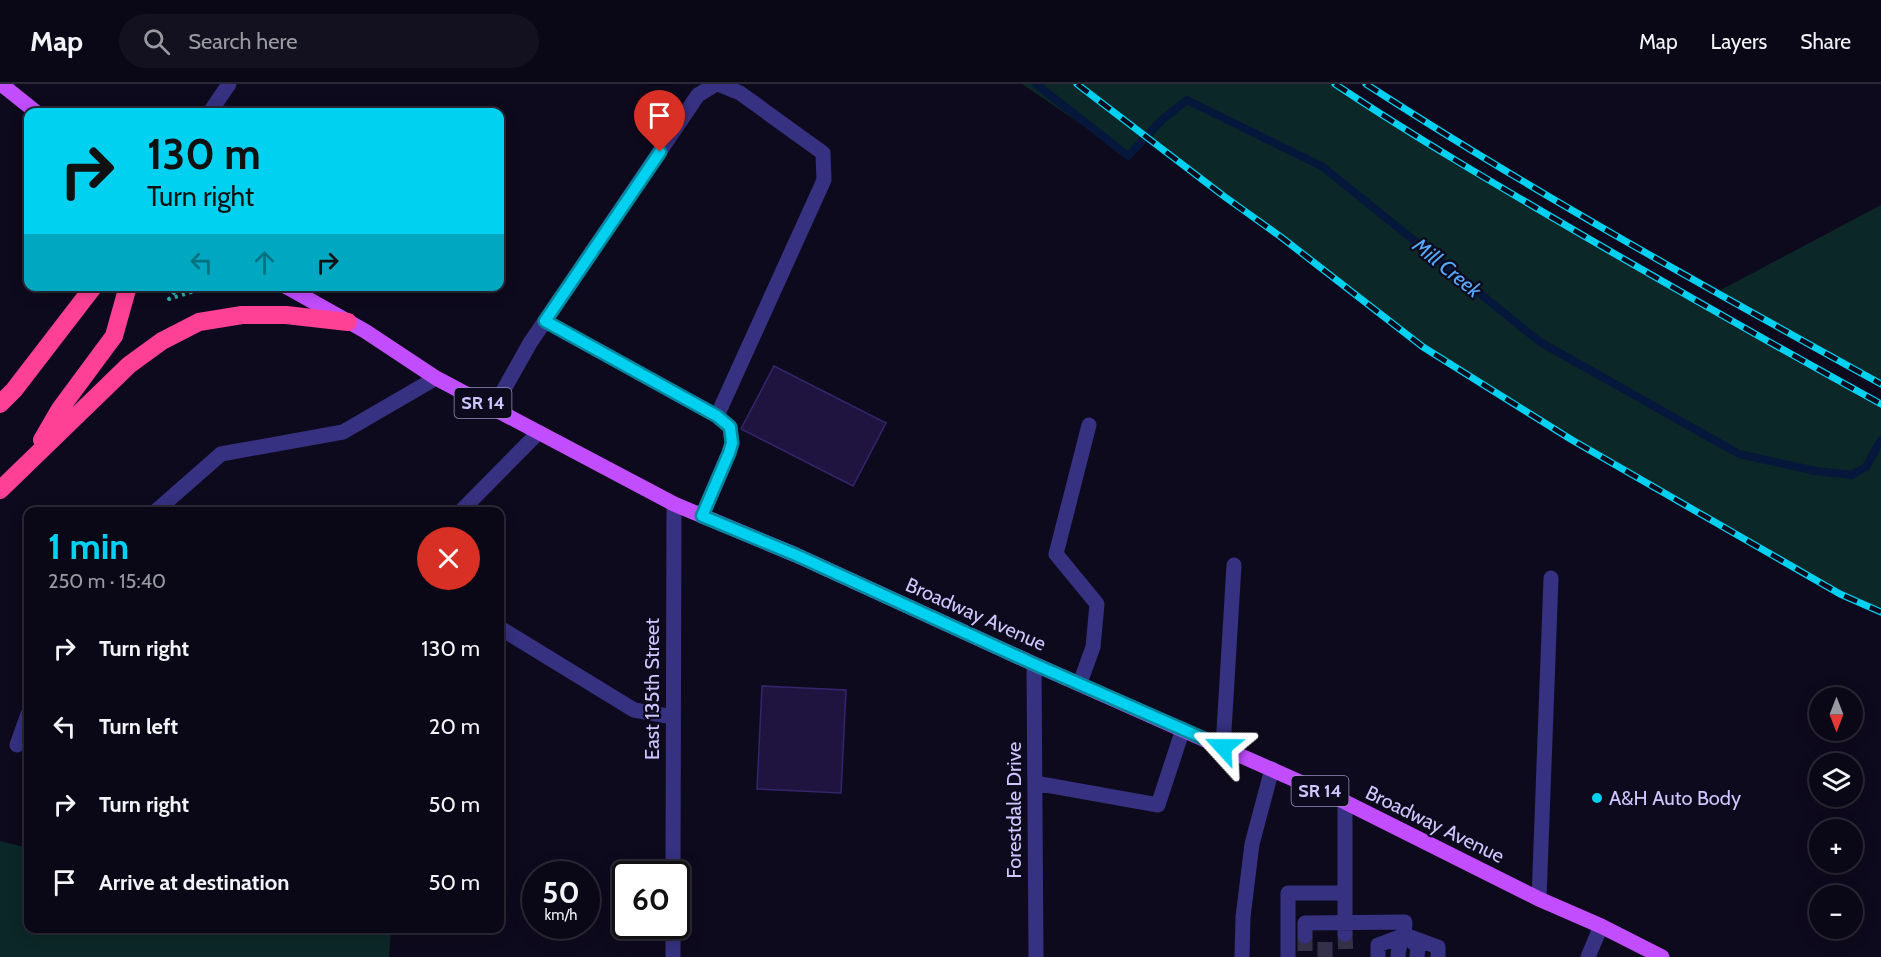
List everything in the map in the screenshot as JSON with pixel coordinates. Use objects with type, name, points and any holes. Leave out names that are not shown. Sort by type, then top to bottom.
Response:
[{"type":"highway","points":[[0,404],[14,390],[90,291]]},
{"type":"highway","points":[[34,455],[60,409],[114,336],[127,291]]},
{"type":"highway","points":[[0,490],[129,365],[162,341],[199,322],[242,315],[286,315],[348,322]]},
{"type":"main road","points":[[2,84],[31,108]]},
{"type":"main road","name":"Broadway Avenue","points":[[294,291],[365,331],[436,378],[674,504],[796,555],[1345,802],[1539,899],[1601,926],[1662,957]]},
{"type":"street","points":[[213,108],[229,84]]},
{"type":"street","points":[[493,409],[545,321],[698,95],[717,84],[740,93],[823,153],[824,180],[717,416]]},
{"type":"street","points":[[545,321],[717,416],[730,427],[732,443],[702,516]]},
{"type":"street","points":[[161,507],[221,454],[343,432],[436,378]]},
{"type":"street","points":[[1080,683],[1093,647],[1097,604],[1056,554],[1089,425]]},
{"type":"street","points":[[465,507],[538,433]]},
{"type":"street","name":"East 135th Street","points":[[673,861],[674,504]]},
{"type":"street","points":[[1223,747],[1234,565]]},
{"type":"street","points":[[1539,899],[1551,578]]},
{"type":"street","points":[[504,630],[634,710],[673,717]]},
{"type":"street","name":"Forestdale Drive","points":[[1034,664],[1036,957]]},
{"type":"street","points":[[17,745],[24,725]]},
{"type":"street","points":[[1035,783],[1158,805],[1183,729]]},
{"type":"street","points":[[1242,957],[1243,917],[1252,844],[1272,769]]},
{"type":"street","points":[[1345,802],[1345,928]]},
{"type":"street","points":[[1288,957],[1287,893],[1345,893]]},
{"type":"street","points":[[1305,936],[1305,923],[1325,929],[1405,922],[1405,935],[1398,946],[1398,957]]},
{"type":"street","points":[[1588,957],[1601,926]]},
{"type":"street","points":[[1405,935],[1418,947],[1417,957]]},
{"type":"street","points":[[1378,957],[1378,945],[1405,935],[1438,947],[1438,957]]},
{"type":"street","points":[[673,939],[673,957]]},
{"type":"path","points":[[175,291],[169,299],[194,291]]},
{"type":"green space","points":[[1022,84],[1335,84],[1427,143],[1553,218],[1881,404],[1881,612],[1840,594],[1572,440],[1423,347],[1146,136],[1128,156]]},
{"type":"green space","points":[[1881,205],[1881,384],[1717,292]]},
{"type":"green space","points":[[0,841],[24,847],[24,933],[391,933],[389,957],[0,957]]},
{"type":"building","points":[[774,366],[886,423],[853,486],[741,429]]},
{"type":"building","points":[[762,686],[846,690],[841,793],[757,789]]},
{"type":"waterway","name":"Mill Creek","points":[[1036,84],[1128,156],[1163,119],[1187,100],[1323,167],[1540,342],[1739,454],[1816,471],[1852,475],[1866,467],[1881,440]]},
{"type":"tunnel","points":[[1345,934],[1346,957]]},
{"type":"tunnel","points":[[1325,935],[1325,957]]},
{"type":"tunnel","points":[[1305,936],[1305,957]]},
{"type":"railway","points":[[1077,84],[1423,347],[1572,440],[1840,594],[1881,612]]},
{"type":"railway","points":[[1335,84],[1427,143],[1553,218],[1881,404]]},
{"type":"railway","points":[[1366,84],[1556,201],[1881,384]]},
{"type":"place","name":"A&H Auto Body","points":[[1597,798]]},
{"type":"route","points":[[660,152],[545,321],[717,416],[730,427],[732,443],[729,453],[702,516],[796,555],[1034,664],[1223,747]]}]
